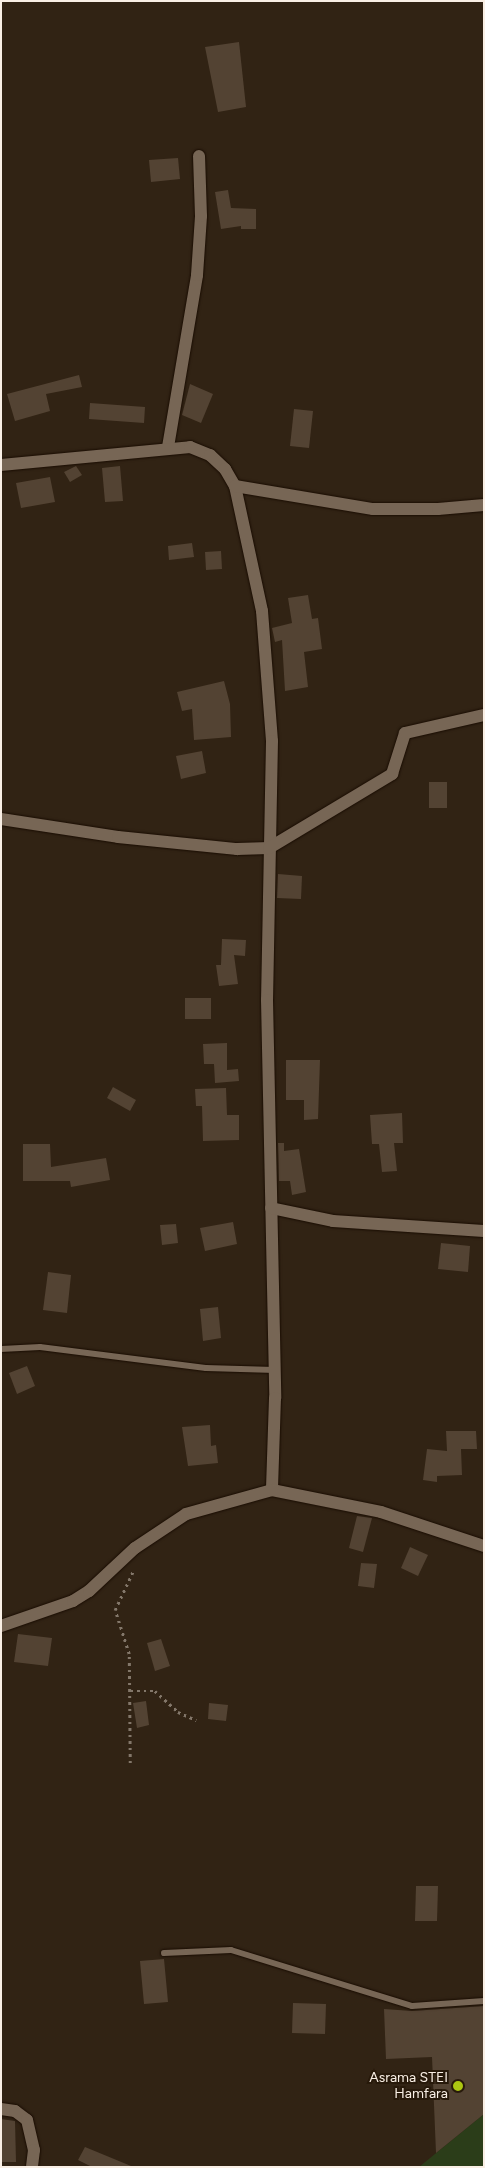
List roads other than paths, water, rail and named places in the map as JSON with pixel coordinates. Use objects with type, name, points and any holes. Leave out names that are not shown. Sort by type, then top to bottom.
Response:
[{"type":"street","points":[[168,447],[198,268],[202,216],[199,156]]},
{"type":"street","points":[[1,466],[168,447],[190,447],[210,455],[225,469],[235,486],[262,611],[272,741],[269,848],[271,1208],[275,1370],[272,1490]]},
{"type":"street","points":[[235,486],[374,509],[438,509],[484,504]]},
{"type":"street","points":[[1,819],[118,838],[237,849],[269,848],[392,774],[405,733],[484,715]]},
{"type":"street","points":[[271,1208],[333,1221],[484,1231]]},
{"type":"street","points":[[1,1626],[73,1601],[89,1591],[135,1548],[186,1514],[272,1490],[381,1512],[484,1546]]},
{"type":"street","points":[[1,2109],[15,2111],[27,2120],[33,2144],[33,2167]]},
{"type":"lane","points":[[1,1350],[40,1347],[206,1368],[275,1370]]},
{"type":"lane","points":[[164,1953],[231,1950],[412,2006],[484,2001]]},
{"type":"place","name":"Asrama STEI Hamfara","points":[[458,2086]]}]
